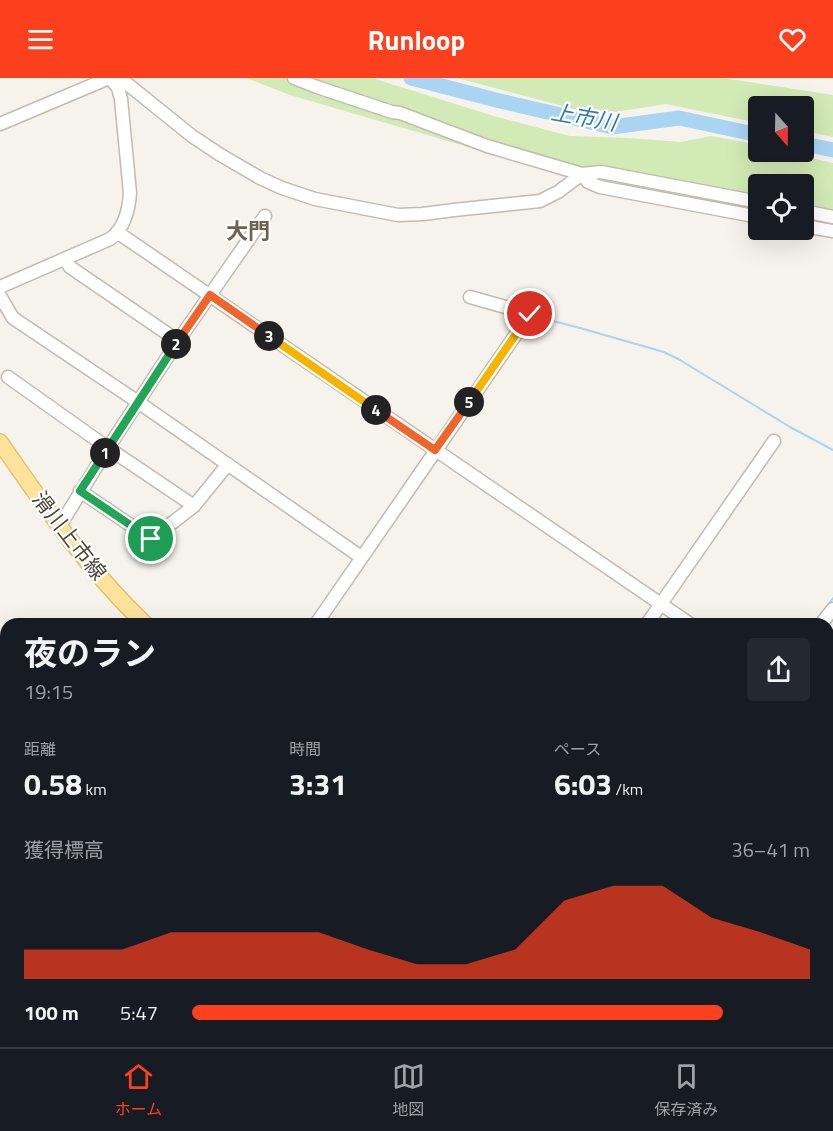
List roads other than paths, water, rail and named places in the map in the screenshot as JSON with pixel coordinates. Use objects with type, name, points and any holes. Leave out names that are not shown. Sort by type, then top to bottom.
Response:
[{"type":"main road","name":"滑川上市線","points":[[0,442],[59,527],[108,586],[139,618]]},
{"type":"street","points":[[0,124],[110,78],[118,88],[121,99],[130,193],[130,205],[126,216],[110,239],[0,287]]},
{"type":"street","points":[[120,78],[192,136],[219,154],[260,178],[315,200],[398,215],[423,214],[540,201],[558,192],[582,174]]},
{"type":"street","points":[[294,78],[400,113],[487,146],[582,174],[601,172],[748,200]]},
{"type":"street","points":[[582,174],[588,182],[600,187],[748,216]]},
{"type":"street","points":[[814,213],[833,217]]},
{"type":"street","points":[[59,527],[178,341],[265,216]]},
{"type":"street","points":[[814,228],[833,231]]},
{"type":"street","points":[[117,232],[681,618]]},
{"type":"street","points":[[65,259],[70,267],[178,341]]},
{"type":"street","points":[[0,296],[13,318],[361,557]]},
{"type":"street","points":[[320,618],[530,314],[470,297]]},
{"type":"street","points":[[8,377],[194,506]]},
{"type":"street","points":[[651,618],[774,441]]},
{"type":"street","points":[[80,491],[151,539],[194,506],[228,464]]},
{"type":"waterway","name":"上市川","points":[[411,78],[612,127],[679,118],[748,133]]},
{"type":"waterway","name":"上市川","points":[[814,146],[833,150]]},
{"type":"waterway","points":[[537,317],[664,352],[833,450]]},
{"type":"waterway","points":[[823,612],[833,598]]},
{"type":"district","name":"大門","points":[[248,231]]}]
